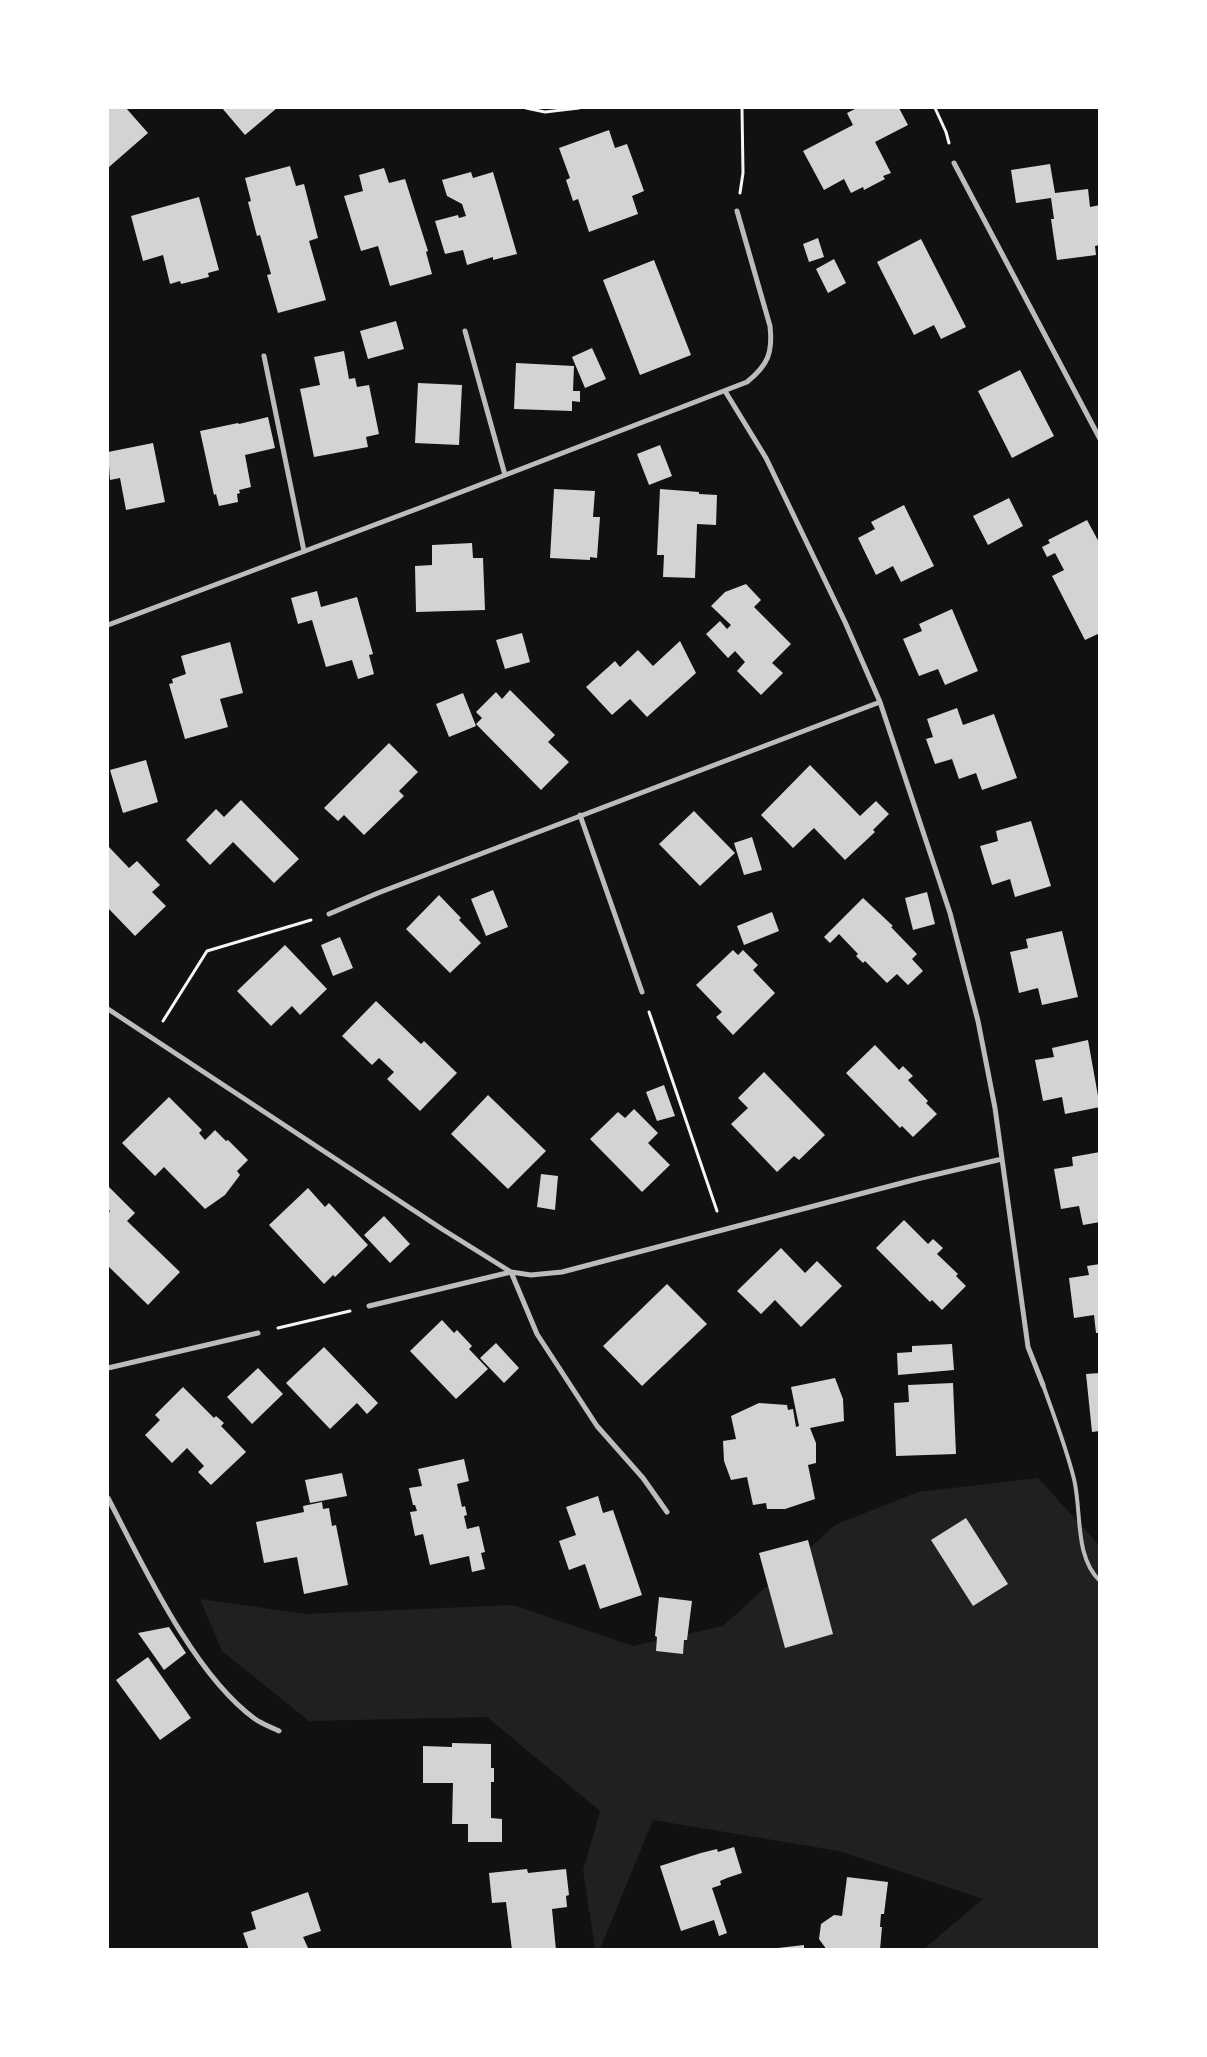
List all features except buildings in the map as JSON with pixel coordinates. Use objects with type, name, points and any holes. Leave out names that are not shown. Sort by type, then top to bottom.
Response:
[{"type":"street","points":[[954,164],[1100,440]]},
{"type":"street","points":[[108,625],[747,382],[760,371],[768,358],[772,343],[770,326],[737,210]]},
{"type":"street","points":[[465,331],[505,475]]},
{"type":"street","points":[[264,356],[304,551]]},
{"type":"street","points":[[725,391],[766,458],[845,622],[880,702],[950,913],[978,1021],[995,1108],[1028,1347],[1043,1385]]},
{"type":"street","points":[[329,914],[378,893],[580,815],[880,702]]},
{"type":"street","points":[[580,815],[642,992]]},
{"type":"street","points":[[108,1009],[442,1229],[511,1272],[537,1334],[597,1426],[643,1478],[667,1512]]},
{"type":"street","points":[[369,1306],[511,1272],[531,1275],[562,1272],[917,1178],[1002,1159]]},
{"type":"street","points":[[108,1368],[258,1333]]},
{"type":"street","points":[[108,1498],[177,1625],[208,1671],[233,1699],[256,1719],[279,1731]]},
{"type":"lane","points":[[1043,1385],[1074,1480],[1087,1565],[1100,1581]]},
{"type":"path","points":[[526,108],[545,112],[579,108]]},
{"type":"path","points":[[737,210],[743,173],[742,108]]},
{"type":"path","points":[[935,108],[946,132],[954,164]]},
{"type":"path","points":[[152,1039],[207,951],[329,914]]},
{"type":"path","points":[[642,992],[724,1229]]},
{"type":"path","points":[[258,1333],[369,1306]]},
{"type":"shaded area","points":[[1038,1478],[1099,1545],[1099,1949],[924,1949],[983,1899],[839,1851],[653,1820],[600,1949],[595,1949],[583,1871],[600,1811],[487,1717],[309,1721],[222,1651],[200,1599],[306,1614],[513,1605],[633,1646],[723,1626],[835,1525],[918,1492]]}]
